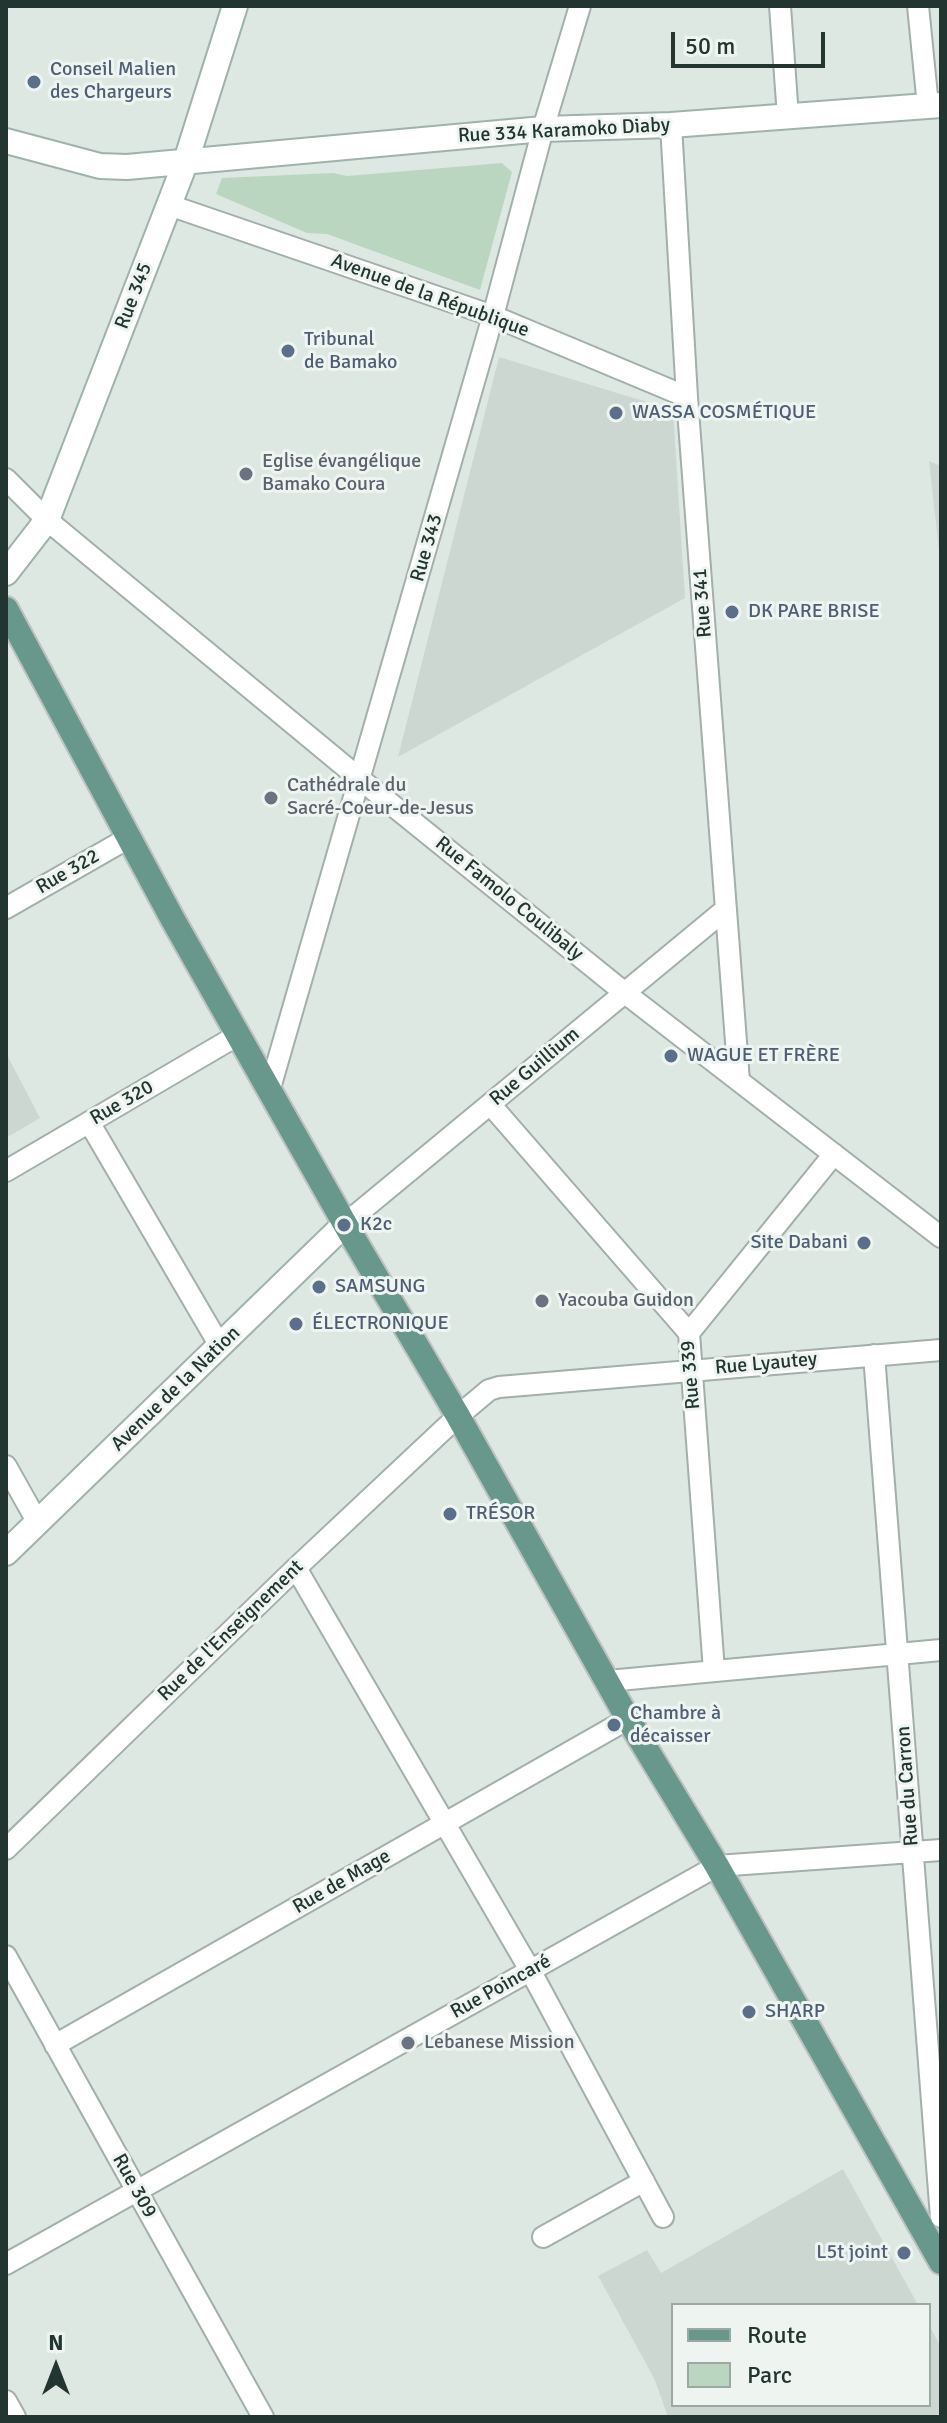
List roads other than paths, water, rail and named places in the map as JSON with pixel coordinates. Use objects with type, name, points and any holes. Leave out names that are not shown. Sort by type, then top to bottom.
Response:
[{"type":"main road","points":[[6,609],[238,1035],[458,1416],[628,1719],[717,1866],[941,2262]]},
{"type":"street","name":"Rue 345","points":[[6,573],[47,520],[186,161],[235,6]]},
{"type":"street","name":"Rue 343","points":[[270,1088],[580,6]]},
{"type":"street","points":[[780,6],[788,117]]},
{"type":"street","points":[[918,6],[934,106]]},
{"type":"street","name":"Rue 334 Karamoko Diaby","points":[[6,141],[100,166],[127,167],[543,129],[671,125],[934,106]]},
{"type":"street","name":"Rue 341","points":[[671,125],[687,397],[739,1081]]},
{"type":"street","name":"Avenue de la République","points":[[169,205],[493,316],[687,397]]},
{"type":"street","name":"Rue Famolo Coulibaly","points":[[6,479],[47,520],[360,779],[625,993],[941,1237]]},
{"type":"street","name":"Rue 322","points":[[6,908],[130,837]]},
{"type":"street","name":"Rue Guillium","points":[[345,1224],[726,909]]},
{"type":"street","name":"Rue 320","points":[[6,1171],[238,1035]]},
{"type":"street","name":"Rue 339","points":[[490,1104],[689,1333],[714,1671]]},
{"type":"street","points":[[89,1122],[220,1346]]},
{"type":"street","points":[[689,1333],[834,1154]]},
{"type":"street","name":"Avenue de la Nation","points":[[6,1553],[345,1224]]},
{"type":"street","name":"Rue Lyautey","points":[[458,1416],[489,1390],[499,1387],[941,1350]]},
{"type":"street","name":"Rue du Carron","points":[[874,1355],[941,2217]]},
{"type":"street","name":"Rue de l'Enseignement","points":[[6,1849],[458,1416]]},
{"type":"street","points":[[6,1466],[38,1523]]},
{"type":"street","points":[[296,1568],[530,1970],[663,2217]]},
{"type":"street","points":[[608,1681],[941,1650]]},
{"type":"street","name":"Rue de Mage","points":[[55,2045],[628,1719]]},
{"type":"street","name":"Rue Poincaré","points":[[6,2264],[717,1866],[941,1850]]},
{"type":"street","name":"Rue 309","points":[[6,1956],[263,2417]]},
{"type":"street","points":[[543,2237],[644,2181]]},
{"type":"street","points":[[6,2401],[15,2417]]},
{"type":"place","name":"Conseil Malien des Chargeurs","points":[[34,82]]},
{"type":"place","name":"Tribunal de Bamako","points":[[288,351]]},
{"type":"place","name":"WASSA COSMÉTIQUE","points":[[616,413]]},
{"type":"place","name":"Eglise évangélique Bamako Coura","points":[[246,474]]},
{"type":"place","name":"DK PARE BRISE","points":[[732,612]]},
{"type":"place","name":"Cathédrale du Sacré-Coeur-de-Jesus","points":[[271,798]]},
{"type":"place","name":"WAGUE ET FRÈRE","points":[[671,1056]]},
{"type":"place","name":"K2c","points":[[344,1225]]},
{"type":"place","name":"Site Dabani","points":[[864,1243]]},
{"type":"place","name":"SAMSUNG","points":[[319,1287]]},
{"type":"place","name":"Yacouba Guidon","points":[[542,1301]]},
{"type":"place","name":"ÉLECTRONIQUE","points":[[296,1324]]},
{"type":"place","name":"TRÉSOR","points":[[450,1514]]},
{"type":"place","name":"Chambre à décaisser","points":[[614,1725]]},
{"type":"place","name":"SHARP","points":[[749,2012]]},
{"type":"place","name":"Lebanese Mission","points":[[408,2043]]},
{"type":"place","name":"L5t joint","points":[[904,2253]]}]
